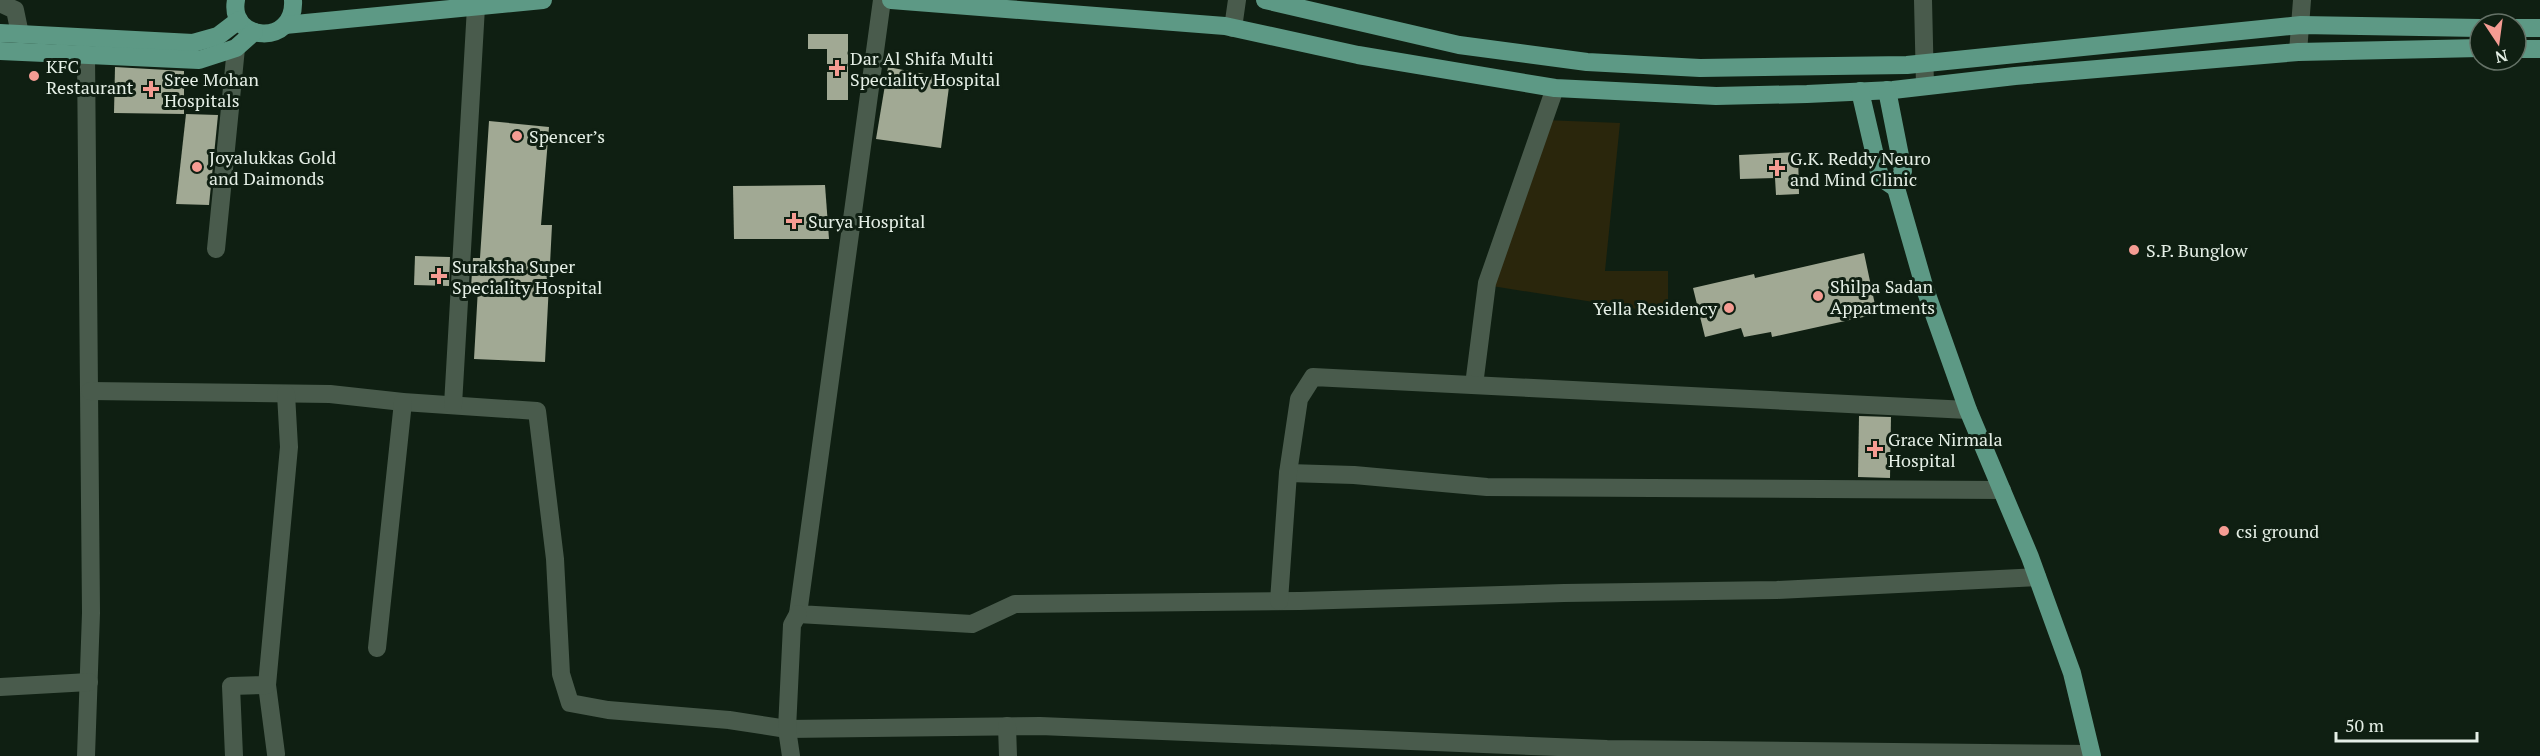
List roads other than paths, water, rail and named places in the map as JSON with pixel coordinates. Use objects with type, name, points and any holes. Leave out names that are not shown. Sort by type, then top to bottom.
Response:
[{"type":"main road","points":[[236,0],[235,6],[241,24],[254,32],[268,34],[285,25],[543,0]]},
{"type":"main road","points":[[285,25],[291,17],[292,0]]},
{"type":"main road","points":[[891,0],[1233,28],[1332,49],[1555,88],[1716,96],[1887,90],[2015,76],[2298,52],[2468,48]]},
{"type":"main road","points":[[1265,0],[1459,45],[1587,62],[1700,68],[1924,63],[2301,26],[2468,28]]},
{"type":"main road","points":[[1332,49],[1335,16]]},
{"type":"main road","points":[[0,33],[194,43],[218,36],[239,20]]},
{"type":"main road","points":[[0,51],[199,60],[236,48],[254,32]]},
{"type":"main road","points":[[1887,90],[1903,171],[1896,188],[1925,290],[1968,410],[2037,577],[2073,673],[2091,755]]},
{"type":"main road","points":[[1860,92],[1880,177],[1896,188]]},
{"type":"street","points":[[791,756],[787,729],[792,625],[798,614],[882,0]]},
{"type":"street","points":[[1233,28],[1237,0]]},
{"type":"street","points":[[1923,0],[1925,86]]},
{"type":"street","points":[[2298,52],[2302,0]]},
{"type":"street","points":[[0,3],[15,10],[20,34]]},
{"type":"street","points":[[453,405],[476,7]]},
{"type":"street","points":[[216,249],[236,48]]},
{"type":"street","points":[[86,55],[91,613],[86,756]]},
{"type":"street","points":[[1474,385],[1487,283],[1555,88]]},
{"type":"street","points":[[1279,602],[1288,473],[1299,399],[1313,377],[1968,410]]},
{"type":"street","points":[[90,391],[330,394],[403,402],[537,411],[555,559],[561,674],[570,703],[608,710],[729,720],[787,729],[1007,726],[1165,730],[1607,749],[2091,755]]},
{"type":"street","points":[[276,754],[267,685],[289,447],[286,394]]},
{"type":"street","points":[[377,648],[403,402]]},
{"type":"street","points":[[1288,473],[1353,475],[1487,487],[2002,490]]},
{"type":"street","points":[[798,614],[972,624],[1015,604],[1279,602],[1564,593],[1778,590],[2037,577]]},
{"type":"street","points":[[0,687],[89,682]]},
{"type":"street","points":[[234,756],[231,686],[267,685]]},
{"type":"street","points":[[1007,726],[1008,756]]},
{"type":"place","name":"Dar Al Shifa Multi Speciality Hospital","points":[[837,68]]},
{"type":"place","name":"KFC Restaurant","points":[[34,76]]},
{"type":"place","name":"Sree Mohan Hospitals","points":[[151,89]]},
{"type":"place","name":"Spencer’s","points":[[517,136]]},
{"type":"place","name":"Joyalukkas Gold and Daimonds","points":[[197,167]]},
{"type":"place","name":"G.K. Reddy Neuro and Mind Clinic","points":[[1777,168]]},
{"type":"place","name":"Surya Hospital","points":[[794,221]]},
{"type":"place","name":"S.P. Bunglow","points":[[2134,250]]},
{"type":"place","name":"Suraksha Super Speciality Hospital","points":[[439,276]]},
{"type":"place","name":"Shilpa Sadan Appartments","points":[[1818,296]]},
{"type":"place","name":"Yella Residency","points":[[1729,308]]},
{"type":"place","name":"Grace Nirmala Hospital","points":[[1875,449]]},
{"type":"place","name":"csi ground","points":[[2224,531]]}]
